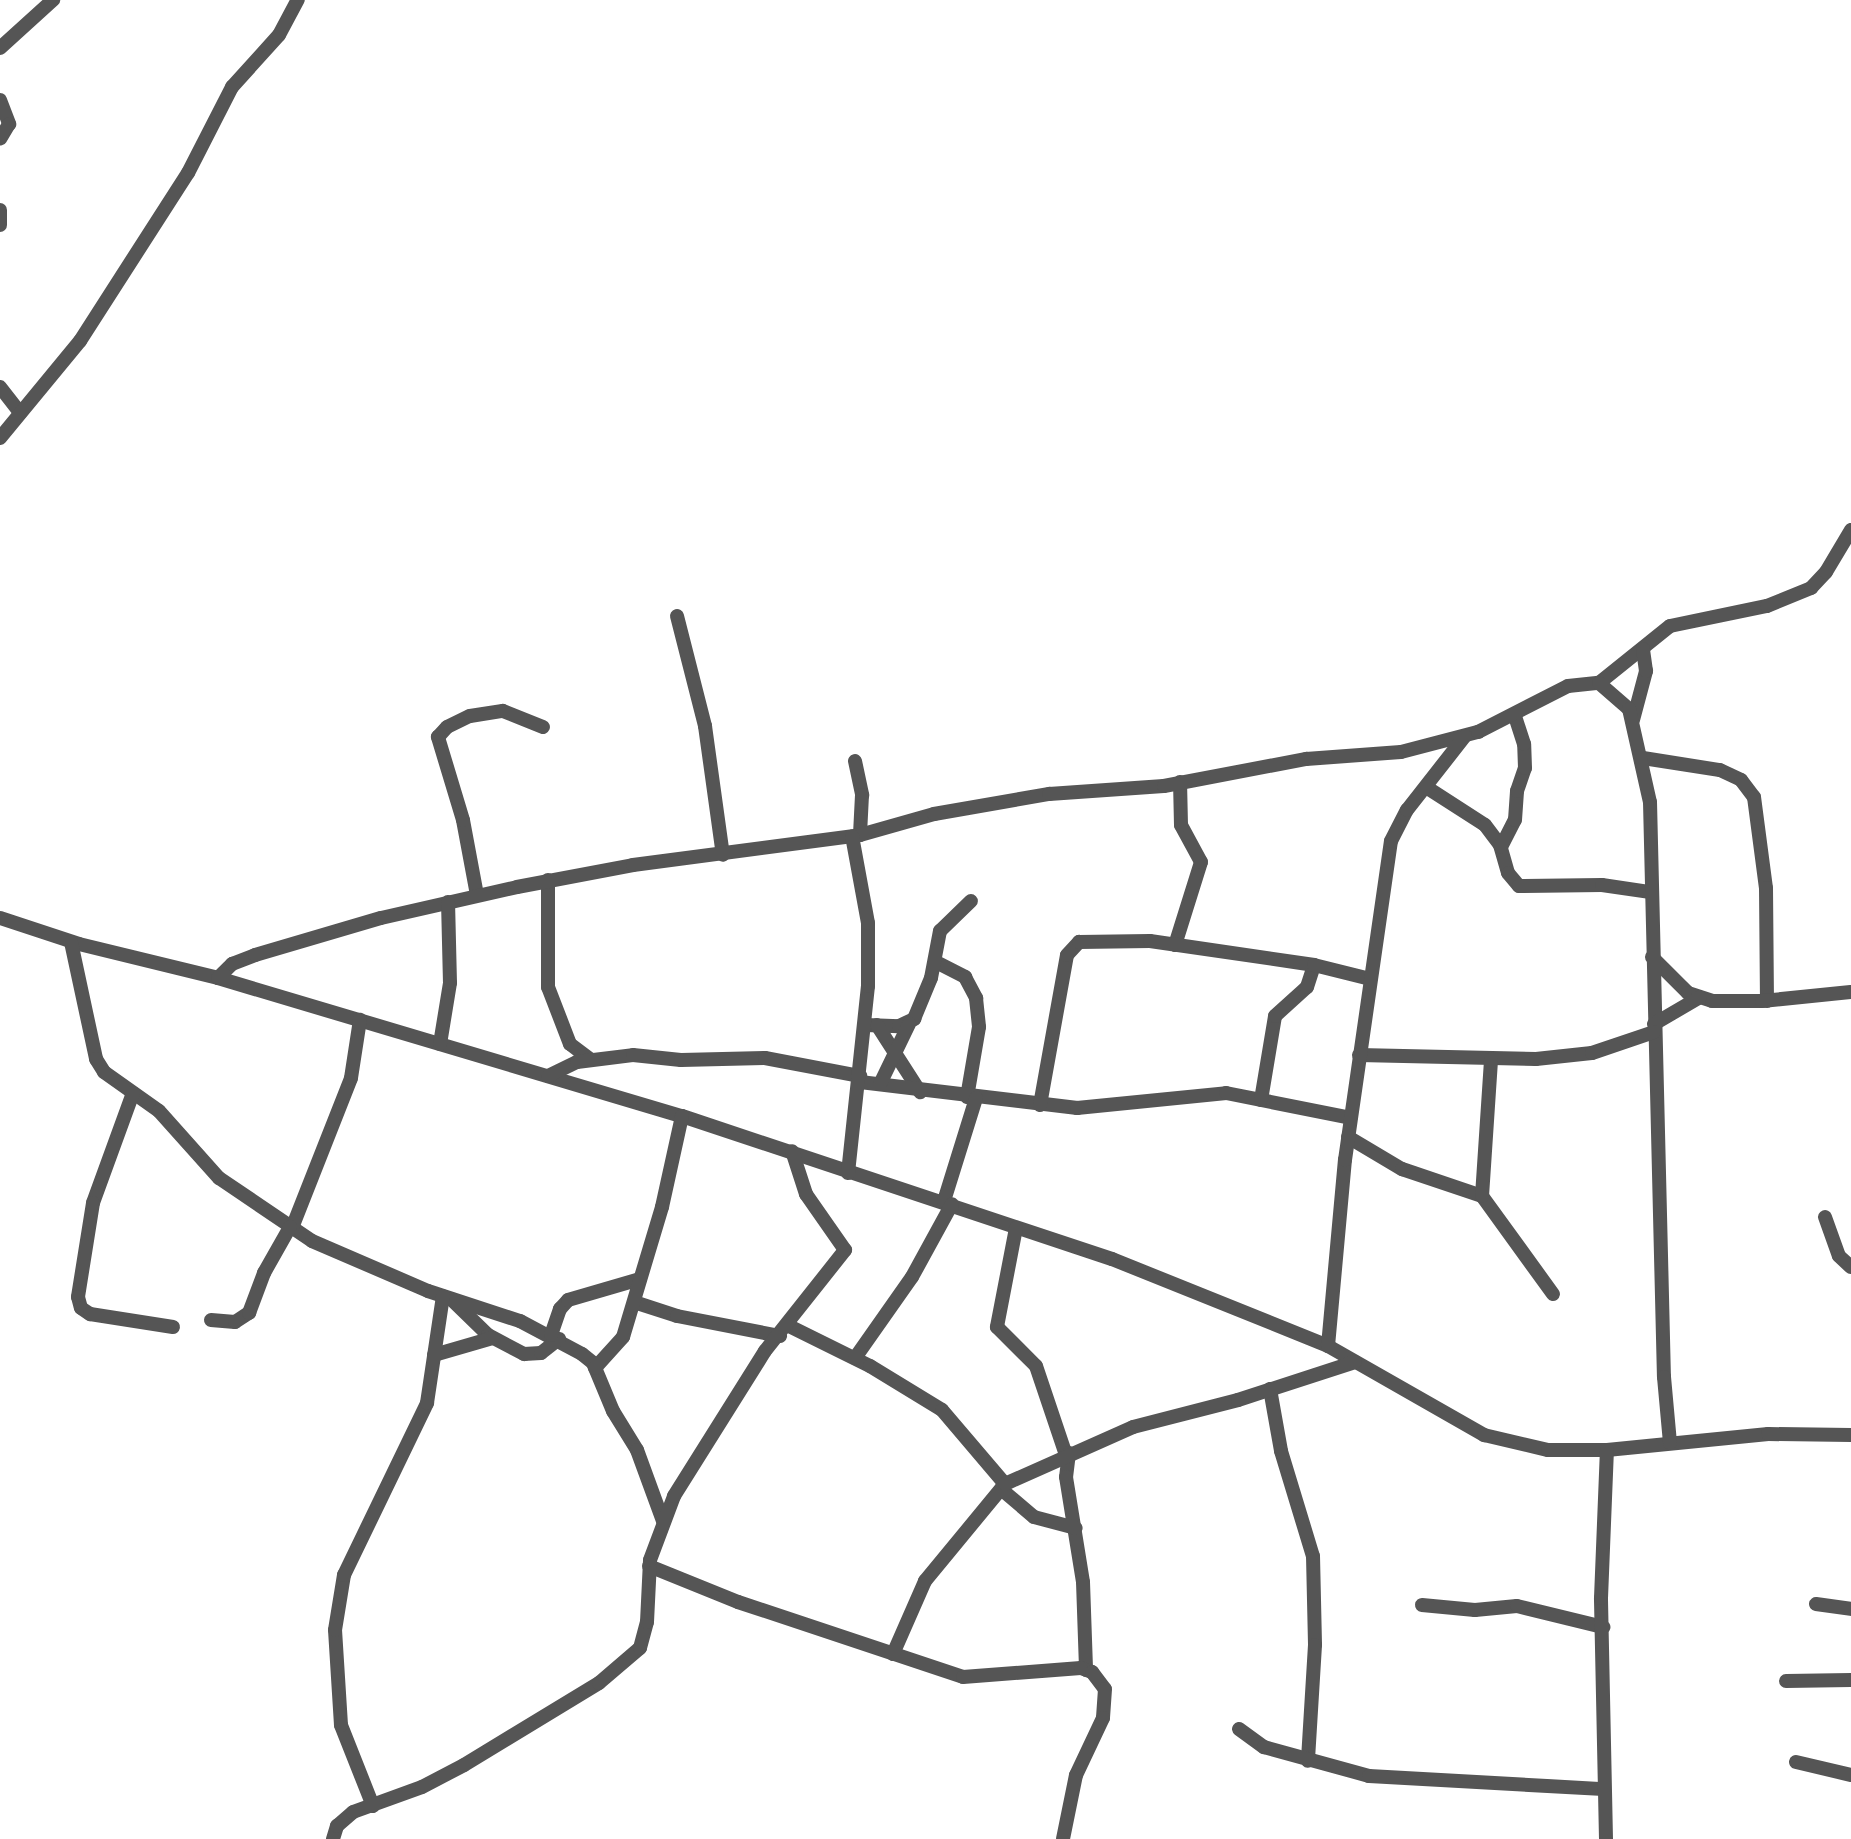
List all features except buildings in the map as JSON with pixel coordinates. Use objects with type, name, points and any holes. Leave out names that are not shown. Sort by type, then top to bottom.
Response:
[{"type":"street","points":[[0,48],[53,0]]},
{"type":"street","points":[[0,438],[88,329],[188,173],[232,87],[279,35],[298,0]]},
{"type":"street","points":[[0,100],[9,124],[0,139]]},
{"type":"street","points":[[0,210],[0,225]]},
{"type":"street","points":[[0,387],[20,413]]},
{"type":"street","points":[[218,978],[232,964],[255,955],[448,902],[548,880],[856,835],[933,814],[1049,794],[1180,782],[1306,759],[1401,752],[1465,736],[1515,716],[1568,686],[1599,683],[1670,626],[1767,607],[1811,588],[1826,572],[1851,530]]},
{"type":"street","points":[[677,616],[705,726],[723,855]]},
{"type":"street","points":[[1633,720],[1646,671],[1643,649]]},
{"type":"street","points":[[1599,683],[1615,692],[1633,720],[1650,802],[1654,1028],[1670,1443]]},
{"type":"street","points":[[477,895],[463,820],[438,737],[447,727],[470,716],[503,711],[543,727]]},
{"type":"street","points":[[1501,847],[1515,820],[1517,791],[1525,768],[1524,744],[1515,716]]},
{"type":"street","points":[[1328,1346],[1348,1137],[1391,841],[1426,787],[1465,736]]},
{"type":"street","points":[[1643,758],[1720,769],[1741,780],[1754,797],[1766,888],[1767,1001]]},
{"type":"street","points":[[848,1173],[860,1079],[871,1025],[869,923],[856,835],[862,795],[855,761]]},
{"type":"street","points":[[1175,945],[1201,862],[1181,825],[1180,782]]},
{"type":"street","points":[[1426,787],[1485,825],[1501,847],[1507,873],[1519,886],[1602,885],[1650,892]]},
{"type":"street","points":[[548,880],[548,987],[570,1044],[590,1059]]},
{"type":"street","points":[[880,1084],[936,962],[940,931],[971,901]]},
{"type":"street","points":[[440,1044],[450,983],[448,902]]},
{"type":"street","points":[[0,918],[71,942],[218,978],[682,1116],[848,1173],[948,1202],[1016,1228],[1112,1259],[1328,1346],[1484,1435],[1548,1450],[1607,1450],[1768,1434],[1851,1435]]},
{"type":"street","points":[[1040,1105],[1071,947],[1079,942],[1102,939],[1175,945],[1314,965],[1370,979]]},
{"type":"street","points":[[71,942],[96,1059],[104,1072],[159,1111],[219,1178],[291,1227],[446,1297],[555,1337],[595,1368],[613,1410],[637,1450],[663,1521]]},
{"type":"street","points":[[1652,957],[1670,979],[1700,997],[1767,1001],[1851,992]]},
{"type":"street","points":[[855,1358],[912,1277],[948,1202],[972,1097],[979,1027],[976,998],[965,977],[936,962]]},
{"type":"street","points":[[1261,1100],[1275,1016],[1307,987],[1314,965]]},
{"type":"street","points":[[1359,1055],[1491,1059],[1592,1053],[1654,1028],[1700,997]]},
{"type":"street","points":[[211,1320],[235,1322],[249,1313],[264,1273],[291,1227],[351,1078],[360,1020]]},
{"type":"street","points":[[871,1025],[909,1024]]},
{"type":"street","points":[[871,1025],[920,1092]]},
{"type":"street","points":[[548,1076],[590,1059],[634,1055],[681,1060],[765,1058],[920,1092],[1040,1105],[1077,1108],[1226,1093],[1351,1118]]},
{"type":"street","points":[[1482,1196],[1491,1059]]},
{"type":"street","points":[[133,1093],[93,1203],[78,1297],[81,1308],[98,1317],[125,1317],[173,1327]]},
{"type":"street","points":[[595,1368],[623,1337],[663,1207],[682,1116]]},
{"type":"street","points":[[1348,1137],[1402,1169],[1482,1196],[1553,1294]]},
{"type":"street","points":[[319,1839],[335,1834],[353,1812],[373,1806],[464,1765],[634,1658],[647,1622],[649,1566],[663,1521],[688,1474],[784,1330],[845,1250],[806,1194],[792,1152]]},
{"type":"street","points":[[1825,1217],[1839,1256],[1851,1267]]},
{"type":"street","points":[[1016,1228],[997,1327],[1036,1366],[1068,1454],[1066,1477],[1083,1582],[1086,1670],[1105,1689],[1103,1718],[1076,1774],[1063,1839]]},
{"type":"street","points":[[446,1297],[493,1338],[535,1355],[555,1337],[560,1309],[568,1300],[640,1279]]},
{"type":"street","points":[[373,1806],[341,1725],[335,1630],[344,1574],[421,1419],[446,1297]]},
{"type":"street","points":[[634,1302],[677,1316],[784,1330],[855,1358],[942,1410],[1003,1487],[1034,1517],[1076,1528]]},
{"type":"street","points":[[434,1355],[493,1338]]},
{"type":"street","points":[[893,1654],[925,1581],[1003,1487],[1068,1454],[1133,1427],[1355,1362]]},
{"type":"street","points":[[1270,1389],[1281,1451],[1313,1556],[1315,1622],[1308,1761]]},
{"type":"street","points":[[1607,1450],[1603,1627],[1605,1834],[1618,1839]]},
{"type":"street","points":[[649,1566],[963,1677],[1086,1670]]},
{"type":"street","points":[[1816,1604],[1851,1609]]},
{"type":"street","points":[[1422,1605],[1475,1610],[1517,1606],[1603,1627]]},
{"type":"street","points":[[1786,1681],[1851,1680]]},
{"type":"street","points":[[1240,1729],[1264,1747],[1369,1776],[1435,1783],[1538,1783],[1604,1789]]},
{"type":"street","points":[[1796,1762],[1851,1775]]}]
